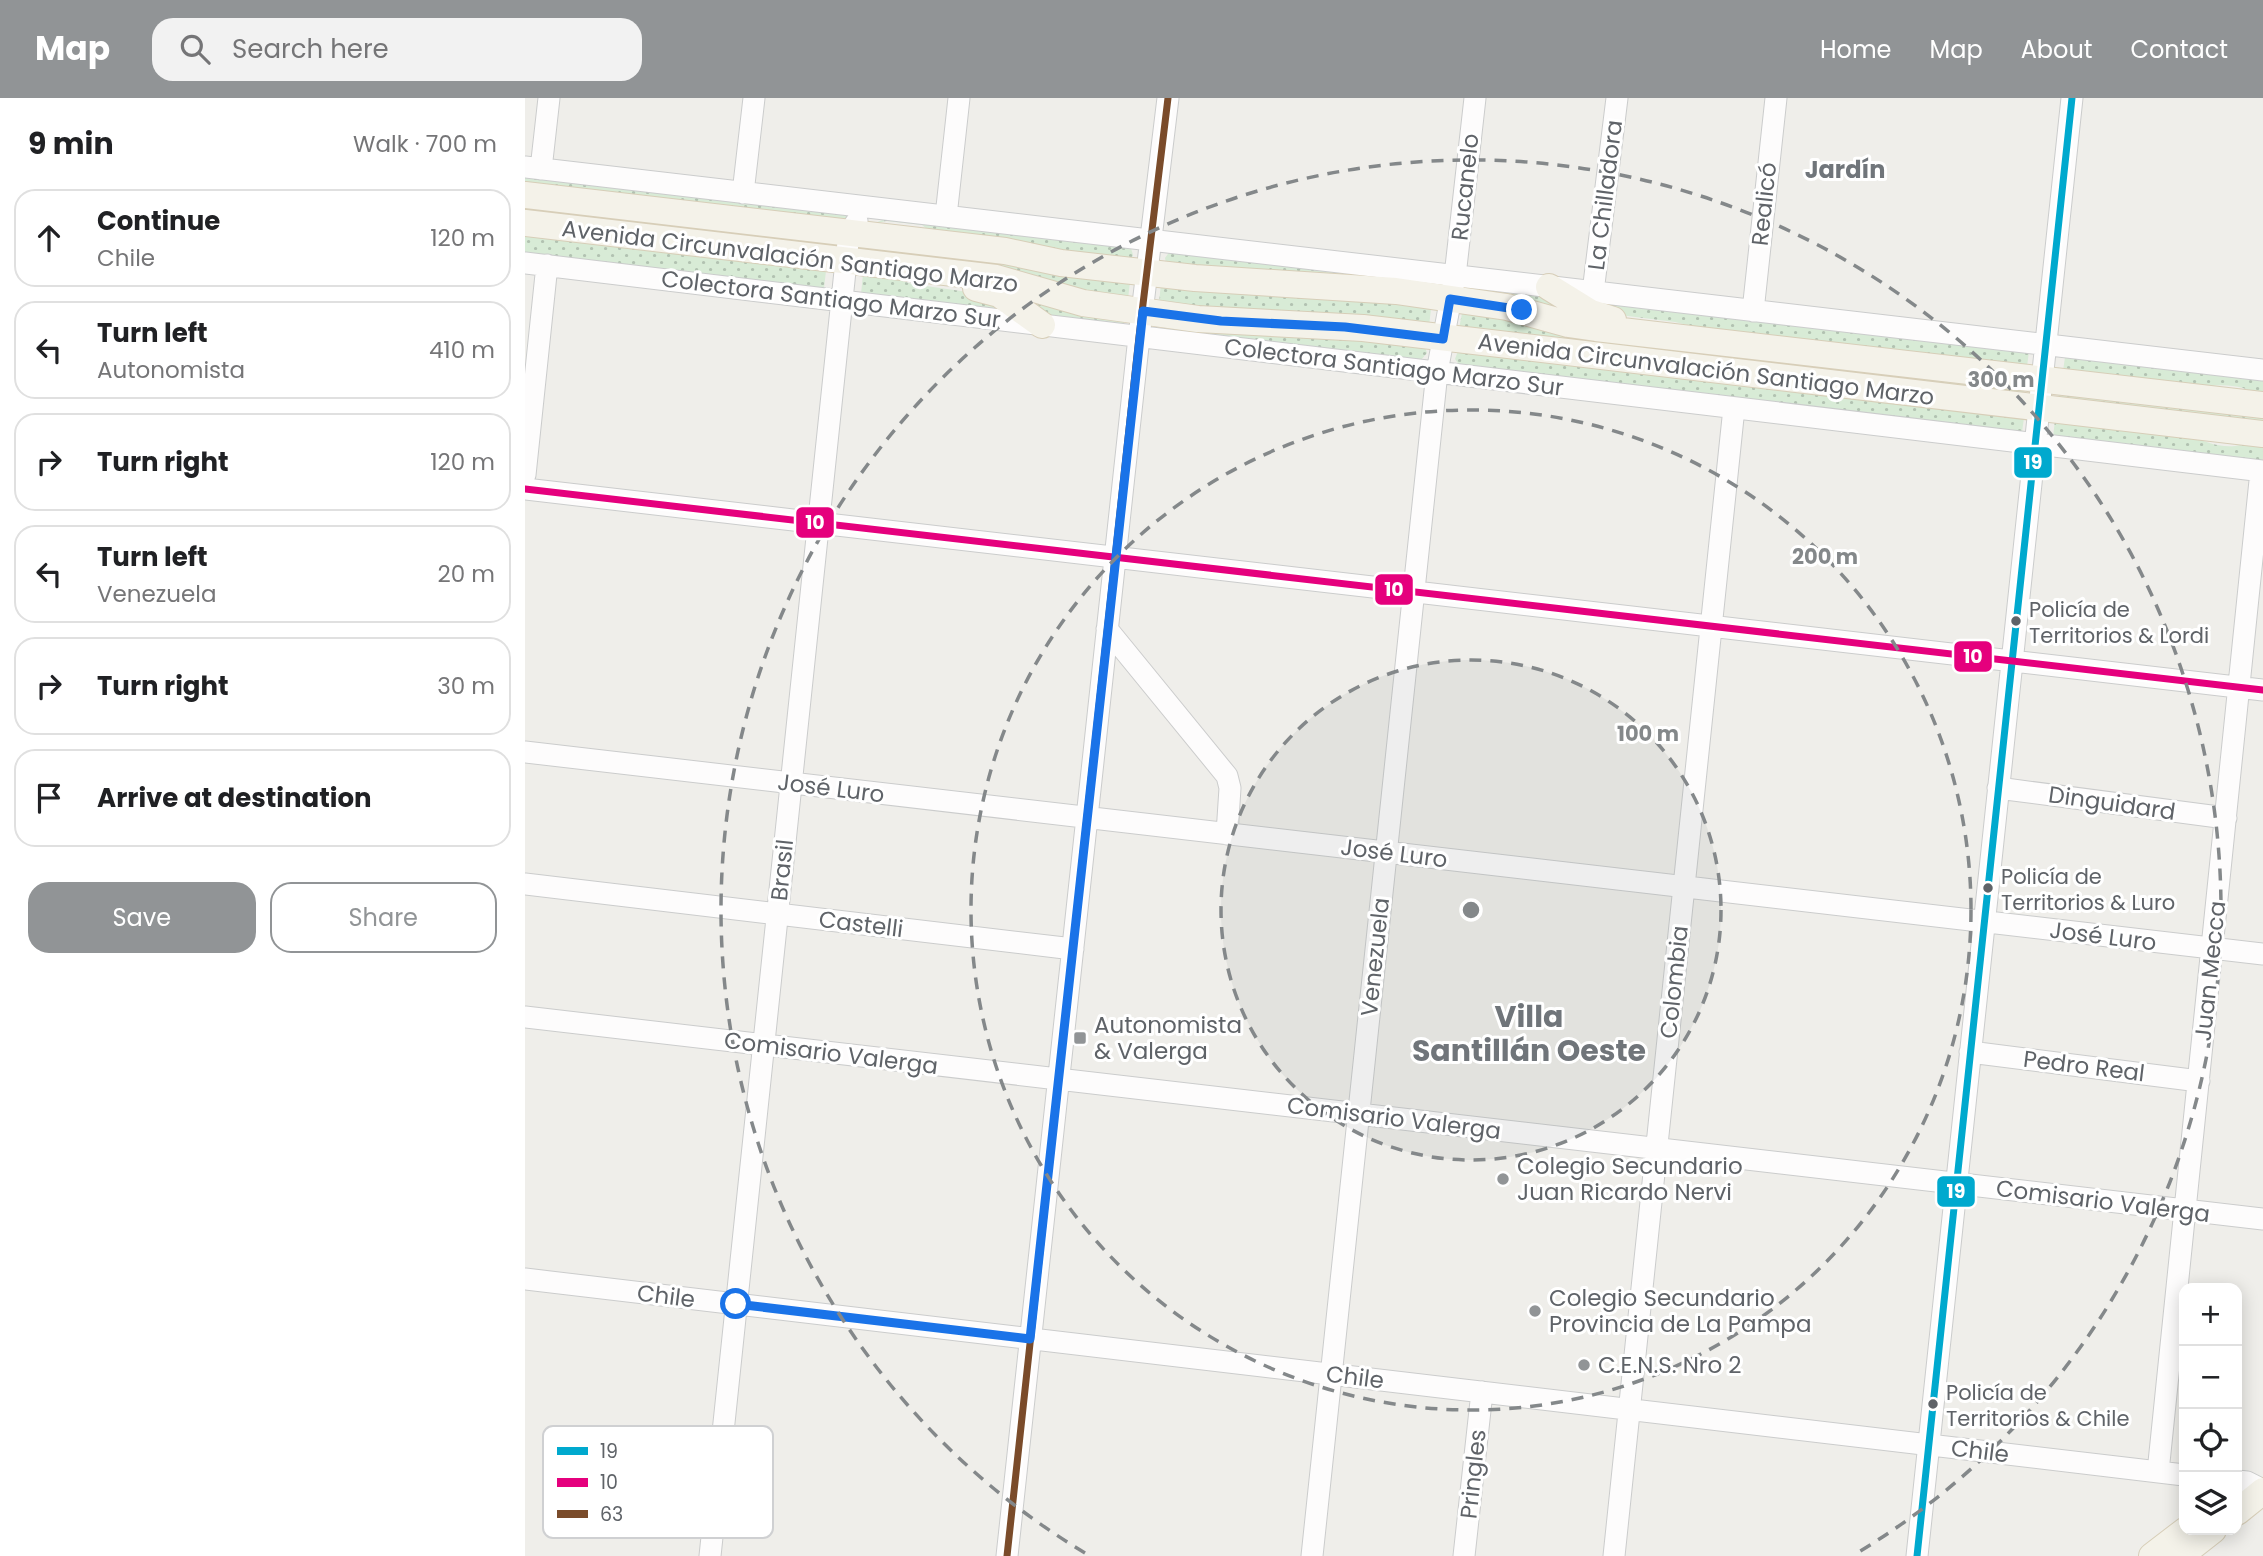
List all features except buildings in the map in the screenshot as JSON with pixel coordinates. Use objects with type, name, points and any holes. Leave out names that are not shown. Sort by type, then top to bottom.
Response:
[{"type":"main road","name":"Avenida Circunvalación Santiago Marzo","points":[[525,195],[1005,251],[1061,263],[1227,281],[1375,289],[1453,287],[1515,308],[1587,327],[2263,405]]},
{"type":"main road","name":"Avenida Circunvalación Santiago Marzo","points":[[525,223],[1005,280],[1141,324],[1221,321],[1345,327],[2263,434]]},
{"type":"main road","points":[[873,264],[909,279],[995,292],[1041,325]]},
{"type":"main road","points":[[1549,287],[1601,318],[1681,330],[1713,342]]},
{"type":"main road","points":[[2242,1503],[2252,1484]]},
{"type":"main road","points":[[2152,1556],[2179,1535]]},
{"type":"main road","points":[[2180,1556],[2207,1535]]},
{"type":"street","points":[[549,98],[533,168],[1152,241],[1453,287],[1549,287],[2263,370]]},
{"type":"street","points":[[743,193],[754,98]]},
{"type":"street","points":[[946,216],[959,98]]},
{"type":"street","points":[[1007,1556],[1107,629],[1168,98]]},
{"type":"street","name":"Rucanelo","points":[[1453,287],[1475,98]]},
{"type":"street","name":"La Chilladora","points":[[1593,292],[1617,98]]},
{"type":"street","name":"Realicó","points":[[1753,311],[1776,98]]},
{"type":"street","points":[[1917,1556],[2072,98]]},
{"type":"street","points":[[849,233],[862,218],[889,210]]},
{"type":"street","name":"Brasil","points":[[723,1426],[849,233]]},
{"type":"street","name":"Colectora Santiago Marzo Sur","points":[[525,263],[1041,325],[1141,324],[1437,372],[2262,471]]},
{"type":"street","points":[[525,475],[547,265]]},
{"type":"street","name":"Venezuela","points":[[1312,1556],[1437,372],[1453,287]]},
{"type":"street","name":"Colombia","points":[[1614,1556],[1734,408]]},
{"type":"street","name":"Juan Mecca","points":[[2158,1472],[2262,471]]},
{"type":"street","points":[[525,489],[2263,690]]},
{"type":"street","points":[[1107,629],[1227,776],[1230,788],[1227,834]]},
{"type":"street","name":"José Luro","points":[[525,752],[2263,954]]},
{"type":"street","name":"Dinguidard","points":[[1998,788],[2225,818]]},
{"type":"street","name":"Castelli","points":[[525,884],[1073,949]]},
{"type":"street","name":"Comisario Valerga","points":[[525,1017],[2263,1219]]},
{"type":"street","name":"Pedro Real","points":[[1970,1052],[2199,1081]]},
{"type":"street","name":"Chile","points":[[525,1279],[2179,1474]]},
{"type":"street","name":"Pringles","points":[[1464,1556],[1482,1392]]},
{"type":"street","name":"Brasil","points":[[710,1556],[712,1538]]},
{"type":"green space","points":[[525,174],[853,214],[839,222],[525,185]]},
{"type":"green space","points":[[525,204],[830,242],[828,247],[525,214]]},
{"type":"green space","points":[[885,219],[1131,248],[1133,255],[1131,260],[932,233],[922,225],[886,221],[870,225]]},
{"type":"green space","points":[[525,230],[826,271],[824,288],[525,255]]},
{"type":"green space","points":[[868,245],[1130,282],[1128,299],[868,252]]},
{"type":"green space","points":[[1170,251],[1402,278],[1166,263],[1165,258]]},
{"type":"green space","points":[[863,274],[884,275],[912,284],[982,294],[1012,311],[861,294]]},
{"type":"green space","points":[[1161,283],[1380,298],[1431,309],[1429,326],[1159,303]]},
{"type":"green space","points":[[1002,286],[1124,319],[1124,324],[1050,316]]},
{"type":"green space","points":[[1466,286],[1532,292],[1578,313],[1465,289]]},
{"type":"green space","points":[[1584,299],[2029,352],[2027,366],[1741,338],[1675,322],[1604,313]]},
{"type":"green space","points":[[1462,313],[2024,389],[2023,397],[1459,329]]},
{"type":"green space","points":[[1195,330],[1308,332],[1425,347],[1427,353],[1421,360],[1195,334]]},
{"type":"green space","points":[[1458,351],[2024,418],[2022,432],[1460,366],[1455,359]]},
{"type":"green space","points":[[2065,357],[2263,378],[2263,398],[2246,389],[2231,386],[2213,386],[2197,390],[2063,371]]},
{"type":"green space","points":[[2059,392],[2263,412],[2263,426],[2058,401]]},
{"type":"green space","points":[[2055,420],[2190,433],[2201,440],[2221,446],[2263,441],[2263,464],[2053,437]]},
{"type":"transit line","name":"63","points":[[1007,1556],[1139,337],[1168,98]]},
{"type":"transit line","name":"19","points":[[1917,1556],[2072,98]]},
{"type":"transit line","name":"10","points":[[525,489],[2263,690]]},
{"type":"place","name":"Policía de Territorios & Lordi","points":[[2016,621]]},
{"type":"place","name":"Policía de Territorios & Luro","points":[[1988,888]]},
{"type":"place","name":"Autonomista & Valerga","points":[[1080,1038]]},
{"type":"place","name":"Colegio Secundario Juan Ricardo Nervi","points":[[1503,1179]]},
{"type":"place","name":"Colegio Secundario Provincia de La Pampa","points":[[1535,1311]]},
{"type":"place","name":"C.E.N.S. Nro 2","points":[[1584,1365]]},
{"type":"place","name":"Policía de Territorios & Chile","points":[[1933,1404]]},
{"type":"district","name":"Jardín","points":[[1845,170]]},
{"type":"district","name":"Villa Santillán Oeste","points":[[1529,1034]]},
{"type":"route","points":[[736,1304],[1030,1339],[1143,311],[1198,319],[1345,327],[1443,339],[1450,299],[1522,310]]}]
